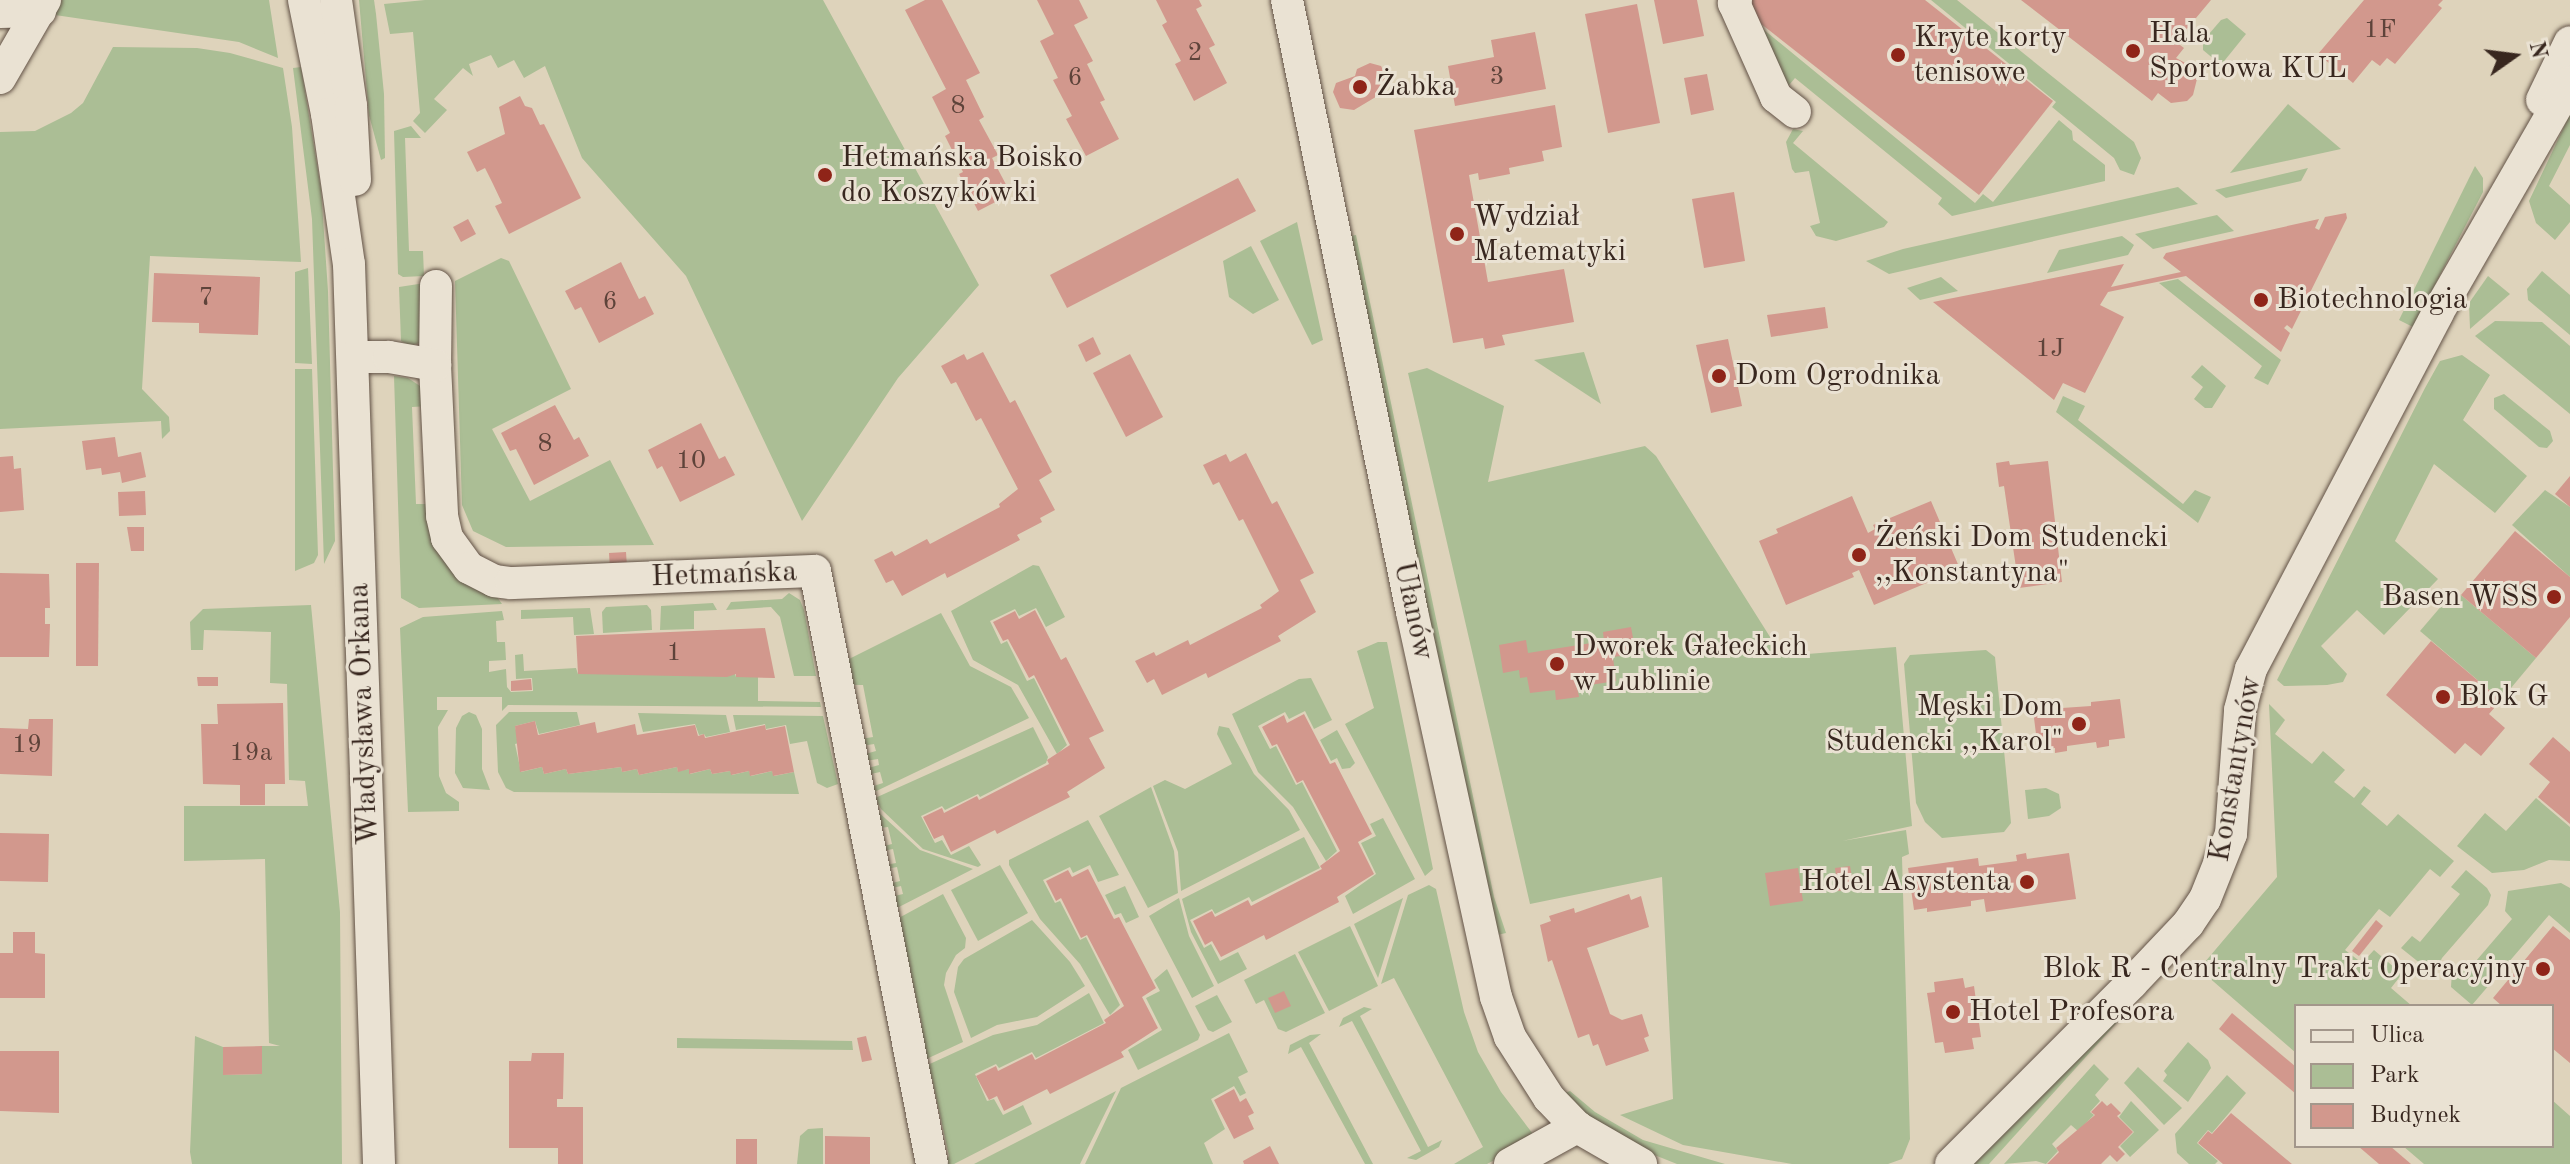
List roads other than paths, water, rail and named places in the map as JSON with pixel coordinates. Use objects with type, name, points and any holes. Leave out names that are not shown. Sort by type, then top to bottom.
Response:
[{"type":"street","name":"Władysława Orkana","points":[[304,0],[327,114],[349,264],[379,1164]]},
{"type":"street","name":"Władysława Orkana","points":[[336,0],[350,93],[356,178],[349,264]]},
{"type":"street","name":"Ułanów","points":[[1287,0],[1416,628],[1496,997],[1510,1037],[1529,1071],[1577,1127],[1641,1164]]},
{"type":"street","points":[[1736,0],[1734,3],[1776,97],[1795,112]]},
{"type":"street","points":[[0,12],[43,6]]},
{"type":"street","points":[[0,78],[43,6]]},
{"type":"street","name":"Konstantynów","points":[[2510,189],[2516,154],[2570,42]]},
{"type":"street","name":"Konstantynów","points":[[1951,1164],[2188,924],[2205,899],[2225,858],[2231,834],[2240,710],[2251,669],[2437,314],[2570,83]]},
{"type":"street","points":[[353,357],[389,357],[435,365],[436,286]]},
{"type":"street","name":"Hetmańska","points":[[435,365],[443,522],[453,550],[480,575],[511,583],[815,571],[932,1164]]},
{"type":"street","points":[[1510,1164],[1577,1127]]},
{"type":"place","name":"Hala Sportowa KUL","points":[[2133,51]]},
{"type":"place","name":"Kryte korty tenisowe","points":[[1898,55]]},
{"type":"place","name":"Żabka","points":[[1360,87]]},
{"type":"place","name":"Hetmańska Boisko do Koszykówki","points":[[825,175]]},
{"type":"place","name":"Wydział Matematyki","points":[[1457,234]]},
{"type":"place","name":"Biotechnologia","points":[[2261,300]]},
{"type":"place","name":"Dom Ogrodnika","points":[[1719,376]]},
{"type":"place","name":"Żeński Dom Studencki ,,Konstantyna\"","points":[[1859,555]]},
{"type":"place","name":"Basen WSS","points":[[2554,597]]},
{"type":"place","name":"Dworek Gałeckich w Lublinie","points":[[1557,664]]},
{"type":"place","name":"Blok G","points":[[2443,697]]},
{"type":"place","name":"Męski Dom Studencki ,,Karol\"","points":[[2079,724]]},
{"type":"place","name":"Hotel Asystenta","points":[[2027,882]]},
{"type":"place","name":"Blok R - Centralny Trakt Operacyjny","points":[[2543,969]]},
{"type":"place","name":"Hotel Profesora","points":[[1953,1012]]}]
